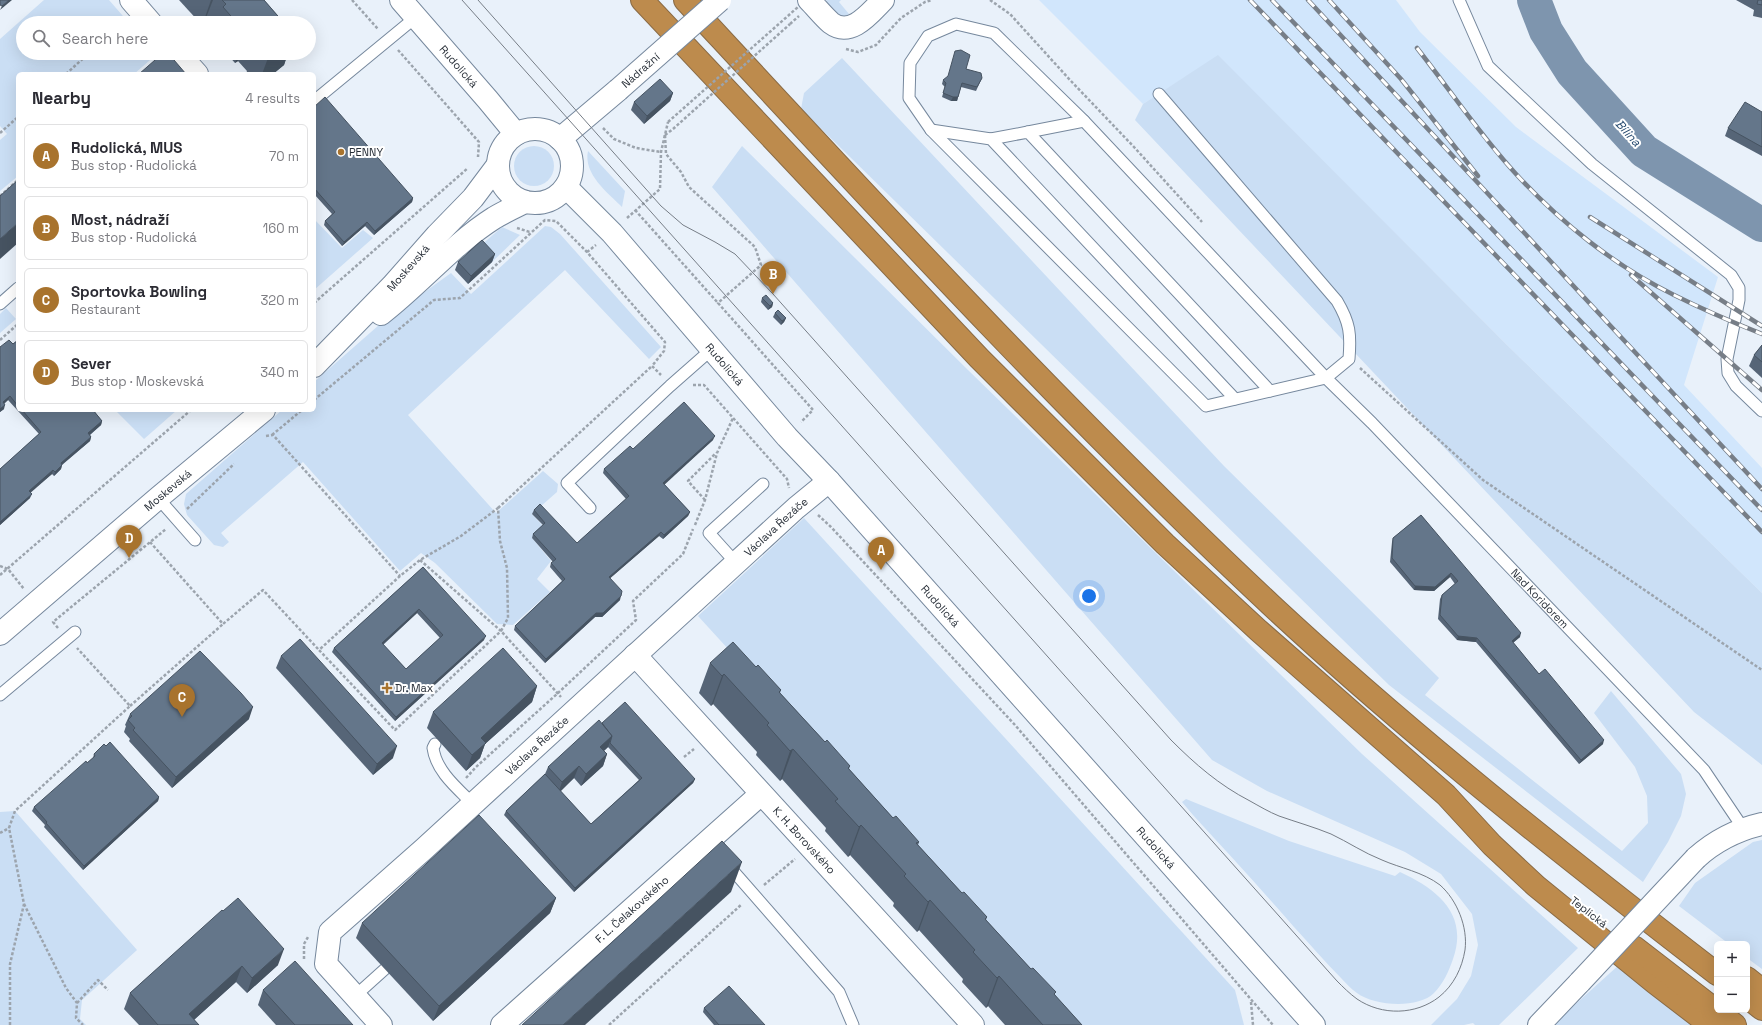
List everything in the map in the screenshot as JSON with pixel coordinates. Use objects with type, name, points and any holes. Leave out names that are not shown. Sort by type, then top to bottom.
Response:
[{"type":"highway","points":[[642,0],[979,358],[1165,544],[1269,641],[1446,795],[1492,845],[1536,886],[1654,982],[1710,1025]]},
{"type":"highway","points":[[685,0],[950,284],[1105,445],[1273,606],[1468,778],[1554,848],[1714,972]]},
{"type":"highway","points":[[1468,778],[1563,837],[1714,953]]},
{"type":"highway","name":"Teplická","points":[[1446,795],[1556,885],[1735,1025]]},
{"type":"highway","points":[[1750,980],[1762,990]]},
{"type":"highway","points":[[1750,999],[1762,1009]]},
{"type":"street","points":[[131,0],[145,16]]},
{"type":"street","name":"Rudolická","points":[[401,0],[516,134]]},
{"type":"street","name":"Nádražní","points":[[560,139],[720,0]]},
{"type":"street","points":[[804,4],[838,27],[850,28],[861,22],[883,0]]},
{"type":"street","points":[[184,60],[195,72]]},
{"type":"street","points":[[539,129],[550,132],[560,139],[571,156],[572,167],[566,186],[558,195],[548,201],[536,203],[525,202],[514,197],[505,189],[488,162],[500,153],[506,142],[516,134],[527,130],[539,129]]},
{"type":"street","name":"Moskevská","points":[[316,364],[392,286],[437,235],[473,198],[488,162]]},
{"type":"street","name":"Rudolická","points":[[566,186],[612,234],[787,437],[829,481],[1314,1025]]},
{"type":"street","name":"Moskevská","points":[[316,364],[398,300],[470,236],[495,217],[525,202]]},
{"type":"street","name":"Moskevská","points":[[0,634],[158,498],[262,412]]},
{"type":"street","name":"Václava Řezáče","points":[[381,1025],[326,964],[330,932],[473,804],[796,508],[829,481]]},
{"type":"street","name":"K. H. Borovského","points":[[635,655],[973,1025]]},
{"type":"street","name":"F. L. Čelakovského","points":[[502,1025],[711,845],[761,794]]},
{"type":"street","points":[[1539,1025],[1696,858],[1709,846],[1726,836],[1753,826]]},
{"type":"lane","points":[[1459,0],[1488,66],[1592,164],[1731,275],[1738,288],[1739,300],[1726,359],[1728,373],[1736,386],[1762,411]]},
{"type":"lane","points":[[316,99],[416,17]]},
{"type":"lane","name":"Nad Koridorem","points":[[1235,399],[1206,406],[931,130],[909,98],[910,63],[928,36],[956,24],[994,33],[1084,121],[1326,378],[1388,440],[1704,770],[1753,826]]},
{"type":"lane","points":[[991,139],[1235,399],[1326,378],[1349,359],[1350,337],[1346,317],[1337,301],[1159,94]]},
{"type":"lane","points":[[931,130],[991,139],[1084,121]]},
{"type":"lane","points":[[1028,132],[1270,391]]},
{"type":"lane","points":[[0,304],[16,290]]},
{"type":"lane","points":[[590,508],[567,483],[670,386],[712,350]]},
{"type":"lane","points":[[736,563],[709,533],[763,484]]},
{"type":"lane","points":[[158,498],[195,540]]},
{"type":"lane","points":[[0,695],[71,635]]},
{"type":"lane","points":[[435,744],[432,748],[434,758],[441,769],[473,804]]},
{"type":"lane","points":[[723,859],[839,992],[853,1025]]},
{"type":"lane","points":[[355,996],[385,969]]},
{"type":"path","points":[[352,0],[479,142],[488,162]]},
{"type":"path","points":[[990,0],[1010,14],[1207,228]]},
{"type":"path","points":[[649,199],[660,189],[661,152],[668,122],[804,4]]},
{"type":"path","points":[[665,135],[790,24]]},
{"type":"path","points":[[68,72],[81,60]]},
{"type":"path","points":[[588,114],[614,139],[636,148],[661,152]]},
{"type":"path","points":[[0,133],[16,119]]},
{"type":"path","points":[[665,135],[666,154],[681,172],[689,187],[754,248],[761,265],[718,303]]},
{"type":"path","points":[[316,301],[456,180],[472,164]]},
{"type":"path","points":[[0,196],[16,182]]},
{"type":"path","points":[[635,210],[813,410],[766,456]]},
{"type":"path","points":[[316,398],[434,300],[460,298],[530,232],[545,220],[556,221],[586,252],[665,342],[664,352],[652,366],[498,508],[461,536],[420,560],[400,576],[319,650]]},
{"type":"path","points":[[0,340],[16,326]]},
{"type":"path","points":[[1349,359],[1483,480],[1762,670]]},
{"type":"path","points":[[652,366],[661,376]]},
{"type":"path","points":[[692,385],[704,385],[787,480],[790,491],[785,499],[796,508]]},
{"type":"path","points":[[0,575],[189,412]]},
{"type":"path","points":[[476,767],[636,620],[632,601],[683,554],[705,500],[717,453],[733,418]]},
{"type":"path","points":[[261,437],[272,435],[400,576]]},
{"type":"path","points":[[705,500],[688,481],[717,453]]},
{"type":"path","points":[[130,706],[71,635],[53,622],[177,520],[238,459]]},
{"type":"path","points":[[77,1003],[66,988],[24,904],[9,828],[15,811],[130,706],[263,590],[394,730],[501,631],[508,618],[507,568],[500,541],[498,508]]},
{"type":"path","points":[[831,527],[1015,726],[1273,1025]]},
{"type":"path","points":[[150,542],[224,624]]},
{"type":"path","points":[[420,560],[501,631],[573,711]]},
{"type":"path","points":[[0,566],[8,569]]},
{"type":"path","points":[[0,833],[9,828]]},
{"type":"path","points":[[610,1025],[753,894],[810,846]]},
{"type":"path","points":[[10,1025],[10,964],[24,904]]},
{"type":"path","points":[[83,1025],[76,1018],[77,1003],[98,980],[108,990]]},
{"type":"path","points":[[1251,1001],[1253,1025]]},
{"type":"shaded area","points":[[44,0],[109,0],[123,16],[26,16]]},
{"type":"shaded area","points":[[827,0],[841,0],[839,2],[849,14],[843,17],[836,15],[825,2]]},
{"type":"shaded area","points":[[1039,0],[1396,0],[1420,32],[1516,127],[1718,277],[1684,385],[1762,468],[1762,593],[1506,344],[1218,56],[1143,104]]},
{"type":"shaded area","points":[[16,25],[16,60],[150,60],[136,72],[16,72],[16,178],[0,191],[0,140],[7,134],[0,126],[0,39]]},
{"type":"shaded area","points":[[1218,55],[1506,344],[1762,593],[1762,765],[1694,712],[1135,120],[1143,104]]},
{"type":"shaded area","points":[[842,58],[1224,466],[1439,678],[1425,695],[1622,851],[1648,823],[1647,796],[1635,767],[1594,713],[1611,691],[1681,774],[1686,794],[1681,816],[1668,842],[1643,882],[1389,685],[801,109],[804,93]]},
{"type":"shaded area","points":[[538,146],[545,149],[551,155],[554,166],[553,174],[545,183],[538,186],[530,186],[523,183],[515,174],[514,162],[517,155],[526,147]]},
{"type":"shaded area","points":[[742,146],[968,370],[1362,754],[1578,948],[1499,1025],[1475,1025],[1473,1023],[1464,1025],[1431,1025],[1457,999],[1471,976],[1478,945],[1472,914],[1441,874],[1405,852],[1267,791],[1212,760],[712,187]]},
{"type":"shaded area","points":[[588,151],[625,191],[622,207],[604,189],[593,175],[587,159]]},
{"type":"shaded area","points":[[316,221],[342,248],[363,230],[373,238],[316,288]]},
{"type":"shaded area","points":[[545,226],[551,227],[560,234],[661,347],[649,359],[565,270],[408,415],[496,513],[543,471],[558,484],[557,492],[532,514],[544,527],[532,538],[551,561],[537,579],[550,592],[513,625],[497,624],[435,563],[421,553],[400,571],[303,462],[221,533],[229,542],[223,547],[214,545],[187,515],[184,504],[186,494],[280,412],[316,412],[316,380],[379,325],[451,273],[471,294]]},
{"type":"shaded area","points":[[502,227],[520,235],[492,262],[479,247]]},
{"type":"shaded area","points":[[6,308],[16,319],[0,333],[0,314]]},
{"type":"shaded area","points":[[117,412],[175,412],[144,439]]},
{"type":"shaded area","points":[[804,518],[1235,990],[1244,1025],[1072,1025],[698,616]]},
{"type":"shaded area","points":[[1186,799],[1289,841],[1395,876],[1400,872],[1426,886],[1446,905],[1453,916],[1457,929],[1457,943],[1453,959],[1448,973],[1440,986],[1434,993],[1418,1002],[1396,1004],[1374,1001],[1355,991],[1323,959],[1193,815],[1182,802]]},
{"type":"shaded area","points":[[15,811],[137,950],[82,1000],[80,1019],[86,1025],[0,1025],[0,812]]},
{"type":"shaded area","points":[[1762,840],[1762,969],[1750,960],[1750,941],[1725,941],[1679,906],[1695,883],[1753,842]]},
{"type":"shaded area","points":[[1620,964],[1696,1025],[1555,1025],[1559,1019]]},
{"type":"building","points":[[0,0],[9,0],[2,6],[0,5]]},
{"type":"building","points":[[222,0],[264,0],[278,16],[231,16],[223,7],[226,4]]},
{"type":"building","points":[[1758,0],[1762,0],[1762,5],[1757,4]]},
{"type":"building","points":[[961,50],[970,55],[966,69],[981,73],[982,78],[977,87],[962,83],[958,97],[953,97],[943,93],[946,83],[943,80],[948,76],[955,51]]},
{"type":"building","points":[[155,60],[174,60],[184,72],[141,72]]},
{"type":"building","points":[[660,79],[673,93],[647,116],[634,102]]},
{"type":"building","name":"PENNY","points":[[325,97],[413,198],[375,231],[367,222],[344,242],[325,221],[335,212],[316,190],[316,105]]},
{"type":"building","points":[[1745,102],[1762,112],[1762,147],[1728,128]]},
{"type":"building","points":[[16,182],[16,225],[0,239],[0,196]]},
{"type":"building","points":[[482,240],[495,254],[471,276],[458,262]]},
{"type":"building","points":[[766,295],[773,303],[770,306],[762,298]]},
{"type":"building","points":[[778,310],[786,318],[782,321],[775,313]]},
{"type":"building","points":[[9,340],[13,344],[16,342],[16,404],[10,396],[3,402],[5,405],[0,409],[0,347]]},
{"type":"building","points":[[1762,345],[1762,362],[1754,355]]},
{"type":"building","points":[[684,402],[715,436],[663,483],[690,512],[664,535],[661,532],[609,577],[622,591],[621,596],[603,613],[596,613],[546,659],[515,626],[565,579],[551,563],[556,559],[533,534],[545,523],[534,510],[540,504],[577,543],[629,496],[604,469],[630,446],[633,449]]},
{"type":"building","points":[[24,412],[95,412],[102,421],[88,433],[91,437],[61,463],[62,465],[55,472],[53,470],[29,491],[32,494],[0,522],[0,469],[41,432]]},
{"type":"building","points":[[1421,515],[1521,633],[1512,641],[1539,674],[1545,669],[1604,740],[1581,760],[1477,638],[1458,636],[1440,615],[1442,595],[1458,581],[1451,573],[1435,587],[1415,586],[1392,558],[1393,538]]},
{"type":"building","points":[[423,567],[486,636],[396,717],[334,648]],"holes":[[[419,609],[443,635],[406,669],[382,643]]]},
{"type":"building","points":[[300,639],[397,746],[377,764],[281,656]]},
{"type":"building","points":[[733,642],[756,667],[758,665],[781,690],[779,692],[825,742],[827,740],[850,766],[848,768],[893,818],[896,816],[919,842],[916,843],[962,893],[964,892],[987,917],[985,919],[1031,969],[1033,968],[1056,992],[1054,994],[1082,1025],[1043,1025],[999,976],[997,978],[973,952],[975,950],[930,900],[928,902],[904,876],[906,874],[861,825],[859,827],[835,801],[838,799],[793,749],[790,751],[767,725],[769,723],[724,674],[722,676],[710,663]]},
{"type":"building","points":[[503,648],[537,686],[481,738],[486,743],[472,755],[433,712]]},
{"type":"building","points":[[200,651],[253,707],[176,777],[133,730],[135,728],[128,720],[132,716],[130,714]]},
{"type":"building","points":[[625,702],[695,779],[575,888],[506,811],[545,774],[591,824],[642,778],[610,743],[612,736],[602,723]]},
{"type":"building","points":[[599,720],[612,736],[600,747],[607,754],[586,774],[579,766],[562,782],[548,767]]},
{"type":"building","points":[[110,742],[159,797],[84,866],[34,807],[86,761],[87,763],[95,756],[94,754],[104,744],[106,746]]},
{"type":"building","points":[[479,815],[556,898],[439,1006],[362,923]]},
{"type":"building","points":[[722,841],[742,862],[563,1025],[522,1025]]},
{"type":"building","points":[[238,898],[284,949],[252,978],[242,966],[189,1014],[199,1025],[158,1025],[130,993],[222,910],[223,911]]},
{"type":"building","points":[[295,961],[353,1025],[295,1025],[263,990]]},
{"type":"building","points":[[729,986],[765,1025],[719,1025],[704,1008]]},
{"type":"waterway","name":"Bílina","points":[[1534,0],[1546,31],[1572,72],[1644,151],[1762,225]]},
{"type":"tram line","points":[[462,0],[1337,981],[1349,993],[1367,1005],[1388,1011],[1410,1010],[1430,1003],[1439,997],[1453,982],[1464,957],[1465,950],[1465,932],[1463,923],[1452,898],[1446,891],[1440,885],[1419,873],[1375,857],[1331,834],[1268,811],[1228,788],[1208,774],[1189,757],[1171,740],[773,294],[735,254],[683,225],[661,206],[478,0]]},
{"type":"railway","points":[[1250,0],[1762,532]]},
{"type":"railway","points":[[1272,0],[1762,510]]},
{"type":"railway","points":[[1308,0],[1762,489]]},
{"type":"railway","points":[[1329,0],[1401,79],[1478,176]]},
{"type":"railway","points":[[1417,48],[1478,128],[1516,174],[1551,209],[1589,242],[1631,271],[1674,295],[1762,334]]},
{"type":"railway","points":[[1590,217],[1762,326]]},
{"type":"railway","points":[[1631,275],[1762,390]]},
{"type":"place","name":"PENNY","points":[[341,152]]},
{"type":"place","name":"Most, nádraží","points":[[773,294]]},
{"type":"place","name":"Sever","points":[[129,558]]},
{"type":"place","name":"Rudolická, MUS","points":[[881,570]]},
{"type":"place","name":"Dr. Max","points":[[387,688]]},
{"type":"place","name":"Sportovka Bowling","points":[[182,717]]}]
